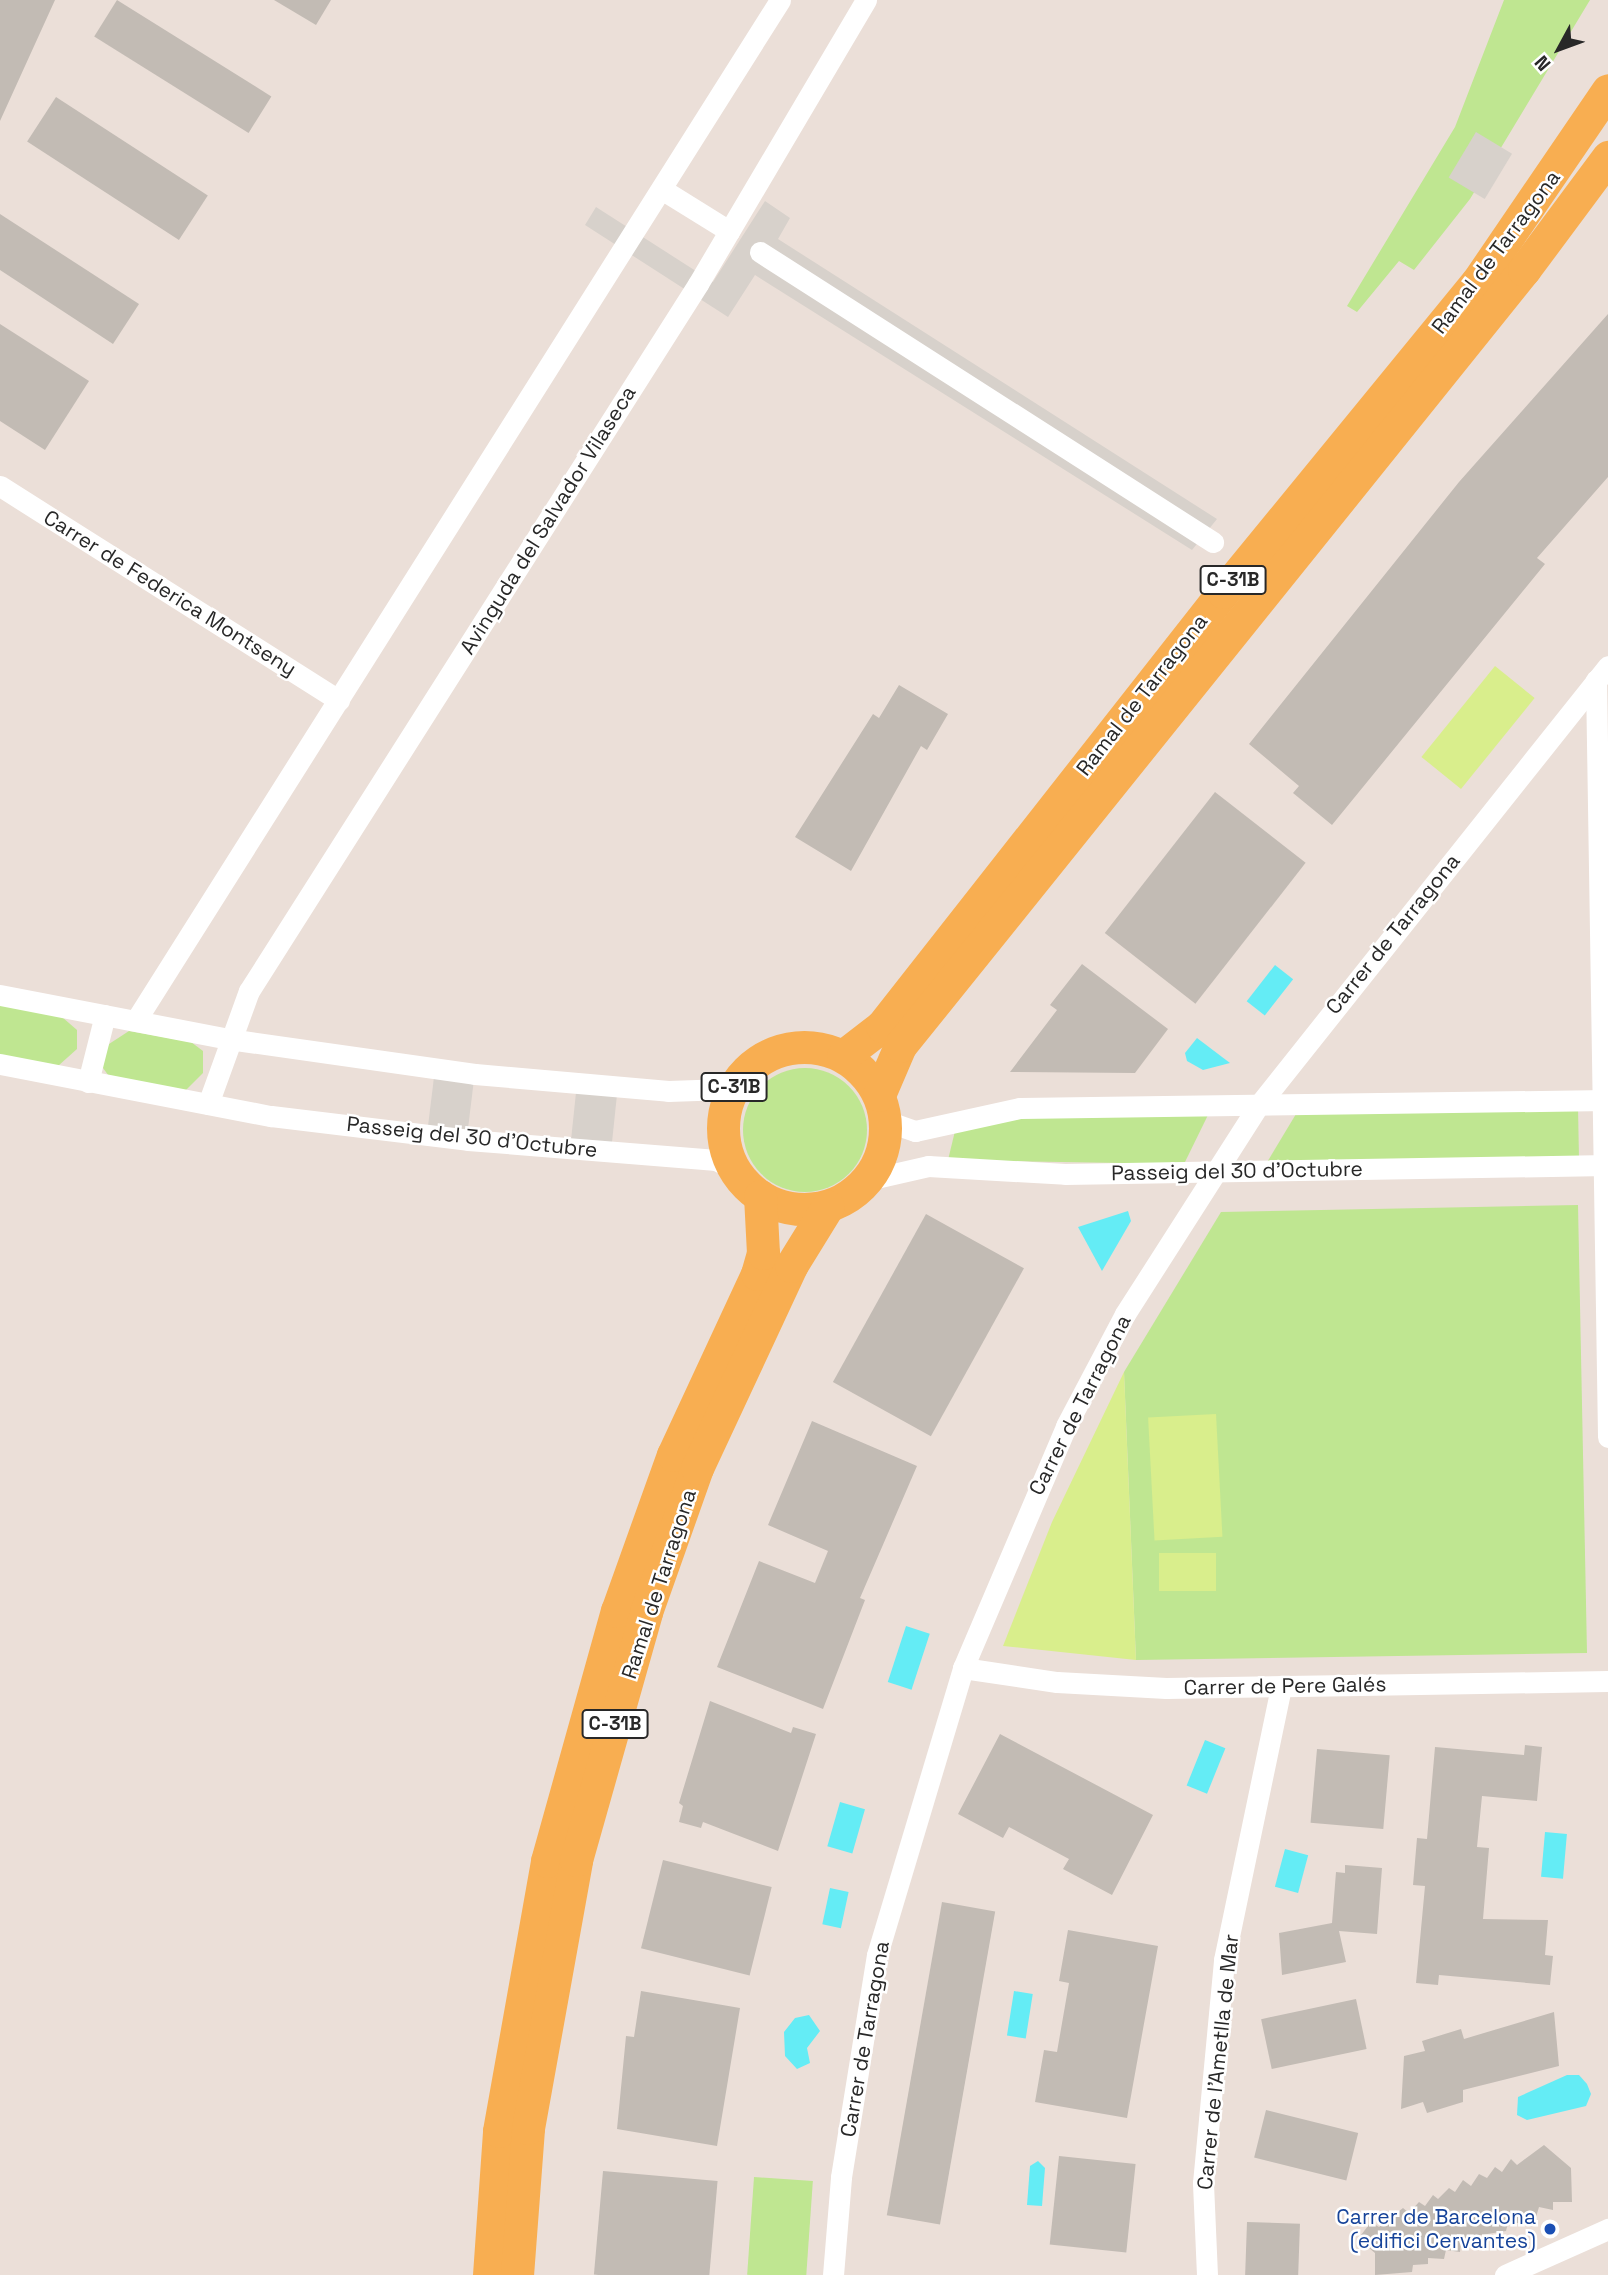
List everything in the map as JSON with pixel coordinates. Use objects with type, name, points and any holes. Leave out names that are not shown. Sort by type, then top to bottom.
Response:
[{"type":"main road","name":"Ramal de Tarragona","points":[[843,1056],[882,1026],[1223,592],[1477,282],[1608,90]]},
{"type":"main road","name":"Ramal de Tarragona","points":[[882,1108],[900,1046],[1446,368],[1608,157]]},
{"type":"main road","name":"C-31B","points":[[1446,368],[1531,289],[1608,196]]},
{"type":"main road","name":"C-31B","points":[[843,1056],[799,1046],[777,1051],[740,1077],[723,1122],[734,1170],[760,1196],[793,1209],[828,1206],[867,1180],[885,1142],[882,1108]]},
{"type":"main road","points":[[843,1056],[882,1108]]},
{"type":"main road","name":"Ramal de Tarragona","points":[[489,2275],[499,2131],[547,1861],[617,1611],[673,1455],[757,1274],[763,1253],[760,1196]]},
{"type":"main road","name":"Ramal de Tarragona","points":[[517,2275],[528,2128],[576,1860],[646,1612],[697,1468],[791,1266],[828,1206]]},
{"type":"street","points":[[136,1020],[663,190],[780,0]]},
{"type":"street","name":"Avinguda del Salvador Vilaseca","points":[[229,1039],[249,991],[729,231],[866,0]]},
{"type":"street","points":[[663,190],[729,231]]},
{"type":"street","points":[[760,252],[1213,542]]},
{"type":"street","name":"Carrer de Federica Montseny","points":[[0,486],[339,700]]},
{"type":"street","points":[[1602,673],[1602,1066],[1605,1100],[1608,1437]]},
{"type":"street","name":"Carrer de Tarragona","points":[[833,2275],[869,1993],[963,1668],[1066,1426],[1125,1314],[1213,1171],[1258,1106],[1602,673]]},
{"type":"street","points":[[0,995],[229,1039],[449,1071],[668,1091],[704,1090],[740,1077]]},
{"type":"street","points":[[88,1082],[105,1015]]},
{"type":"street","points":[[208,1104],[229,1039]]},
{"type":"street","name":"Passeig del 30 d'Octubre","points":[[0,1064],[208,1104],[468,1140],[716,1160],[734,1170]]},
{"type":"street","points":[[882,1108],[915,1131],[1020,1108],[1605,1100]]},
{"type":"street","name":"Passeig del 30 d'Octubre","points":[[867,1180],[928,1166],[1065,1174],[1606,1165]]},
{"type":"street","name":"Carrer de Pere Galés","points":[[963,1668],[1110,1686],[1608,1681]]},
{"type":"street","name":"Carrer de l'Ametlla de Mar","points":[[1207,2275],[1203,2183],[1224,1960],[1281,1686]]},
{"type":"street","points":[[1505,2275],[1608,2229]]},
{"type":"green space","points":[[1504,0],[1590,0],[1470,199],[1414,270],[1399,261],[1357,312],[1347,306],[1455,127]]},
{"type":"green space","points":[[1495,666],[1535,698],[1461,789],[1421,757]]},
{"type":"green space","points":[[0,1004],[62,1017],[77,1030],[77,1049],[58,1066],[0,1059]]},
{"type":"green space","points":[[129,1031],[191,1042],[203,1051],[203,1073],[185,1091],[111,1079],[103,1068],[103,1056],[109,1044]]},
{"type":"green space","points":[[805,1068],[829,1072],[849,1086],[863,1106],[867,1130],[863,1154],[849,1174],[829,1188],[805,1192],[781,1188],[761,1174],[747,1154],[743,1130],[747,1106],[761,1086],[781,1072]]},
{"type":"green space","points":[[1578,1107],[1579,1159],[1266,1164],[1296,1114]]},
{"type":"green space","points":[[1208,1115],[1184,1164],[948,1160],[955,1131],[995,1117]]},
{"type":"green space","points":[[1578,1205],[1587,1653],[1136,1660],[1124,1372],[1221,1212]]},
{"type":"green space","points":[[1124,1372],[1136,1660],[1003,1646],[1052,1522]]},
{"type":"green space","points":[[1216,1414],[1222,1537],[1155,1540],[1148,1418]]},
{"type":"green space","points":[[1159,1553],[1216,1553],[1216,1591],[1159,1591]]},
{"type":"green space","points":[[754,2177],[813,2181],[806,2275],[747,2275]]},
{"type":"shaded area","points":[[1476,132],[1512,154],[1485,199],[1449,177]]},
{"type":"shaded area","points":[[765,201],[790,218],[778,239],[1217,519],[1192,550],[755,275],[728,317],[585,225],[596,207],[713,282]]},
{"type":"shaded area","points":[[435,1069],[475,1074],[467,1139],[427,1135]]},
{"type":"shaded area","points":[[577,1083],[618,1087],[611,1151],[570,1147]]},
{"type":"water","points":[[1275,965],[1293,979],[1265,1015],[1247,1001]]},
{"type":"water","points":[[1197,1038],[1230,1063],[1203,1070],[1187,1061],[1185,1053]]},
{"type":"water","points":[[1128,1211],[1131,1221],[1102,1271],[1078,1227]]},
{"type":"water","points":[[906,1626],[930,1634],[912,1690],[888,1682]]},
{"type":"water","points":[[1205,1740],[1225,1748],[1207,1794],[1187,1785]]},
{"type":"water","points":[[840,1802],[865,1809],[852,1853],[827,1846]]},
{"type":"water","points":[[1545,1832],[1567,1834],[1563,1879],[1541,1877]]},
{"type":"water","points":[[1285,1849],[1308,1855],[1298,1893],[1275,1887]]},
{"type":"water","points":[[830,1888],[849,1892],[841,1928],[822,1924]]},
{"type":"water","points":[[1014,1991],[1033,1994],[1026,2038],[1007,2035]]},
{"type":"water","points":[[809,2015],[820,2031],[807,2048],[810,2063],[797,2069],[785,2056],[784,2032],[795,2018]]},
{"type":"water","points":[[1567,2075],[1579,2075],[1587,2084],[1591,2094],[1586,2106],[1527,2120],[1517,2115],[1518,2097]]},
{"type":"water","points":[[1038,2161],[1045,2168],[1042,2206],[1027,2205],[1030,2166]]},
{"type":"building","points":[[0,0],[55,0],[0,121]]},
{"type":"building","points":[[117,0],[271,96],[249,133],[94,36]]},
{"type":"building","points":[[274,0],[331,0],[316,25]]},
{"type":"building","points":[[56,97],[208,196],[179,240],[27,141]]},
{"type":"building","points":[[0,214],[139,304],[113,344],[0,270]]},
{"type":"building","points":[[1608,314],[1608,477],[1537,558],[1545,564],[1332,825],[1293,793],[1299,786],[1249,744],[1459,482]]},
{"type":"building","points":[[0,324],[89,381],[45,450],[0,421]]},
{"type":"building","points":[[899,685],[948,714],[927,750],[921,746],[851,871],[795,837],[873,714],[879,718]]},
{"type":"building","points":[[1215,792],[1306,863],[1195,1004],[1105,933]]},
{"type":"building","points":[[1082,964],[1168,1029],[1135,1073],[1010,1072],[1057,1010],[1050,1005]]},
{"type":"building","points":[[926,1214],[1024,1268],[931,1436],[833,1382]]},
{"type":"building","points":[[812,1421],[917,1466],[860,1598],[865,1600],[823,1709],[717,1667],[759,1561],[815,1583],[828,1551],[768,1525]]},
{"type":"building","points":[[710,1701],[791,1733],[793,1727],[816,1734],[778,1851],[703,1822],[701,1828],[679,1822],[683,1806],[679,1803]]},
{"type":"building","points":[[1000,1734],[1153,1815],[1112,1895],[1063,1869],[1069,1859],[1009,1827],[1003,1838],[958,1814]]},
{"type":"building","points":[[1525,1745],[1542,1747],[1537,1801],[1482,1796],[1477,1847],[1489,1848],[1483,1919],[1548,1920],[1545,1955],[1553,1956],[1550,1985],[1439,1975],[1438,1985],[1416,1983],[1425,1886],[1413,1885],[1417,1838],[1427,1839],[1435,1747],[1524,1755]]},
{"type":"building","points":[[1317,1749],[1390,1755],[1383,1829],[1311,1823]]},
{"type":"building","points":[[663,1860],[772,1887],[750,1975],[641,1948]]},
{"type":"building","points":[[1345,1865],[1382,1868],[1377,1934],[1339,1931],[1346,1962],[1282,1975],[1279,1933],[1332,1923],[1336,1872],[1345,1873]]},
{"type":"building","points":[[942,1902],[995,1911],[940,2225],[887,2215]]},
{"type":"building","points":[[1068,1930],[1158,1946],[1127,2118],[1035,2102],[1044,2050],[1057,2052],[1069,1983],[1059,1981]]},
{"type":"building","points":[[641,1991],[740,2008],[717,2146],[617,2129],[626,2036],[634,2037]]},
{"type":"building","points":[[1356,1999],[1367,2049],[1272,2069],[1261,2019]]},
{"type":"building","points":[[1554,2012],[1559,2066],[1463,2090],[1463,2102],[1427,2113],[1423,2102],[1401,2109],[1404,2056],[1425,2051],[1422,2041],[1461,2029],[1464,2039]]},
{"type":"building","points":[[1266,2110],[1358,2133],[1346,2181],[1254,2158]]},
{"type":"building","points":[[1544,2145],[1571,2168],[1572,2202],[1553,2202],[1553,2210],[1539,2207],[1536,2217],[1523,2214],[1521,2223],[1508,2223],[1506,2231],[1475,2236],[1476,2244],[1461,2243],[1460,2252],[1446,2250],[1444,2259],[1428,2258],[1428,2264],[1413,2265],[1412,2272],[1375,2275],[1375,2253],[1358,2239],[1371,2222],[1379,2227],[1403,2208],[1409,2213],[1419,2202],[1425,2206],[1433,2195],[1438,2199],[1449,2188],[1455,2192],[1463,2180],[1471,2186],[1479,2174],[1487,2178],[1495,2167],[1502,2172],[1511,2159],[1517,2165]]},
{"type":"building","points":[[1059,2156],[1136,2164],[1126,2253],[1050,2245]]},
{"type":"building","points":[[603,2171],[718,2181],[709,2275],[594,2275]]},
{"type":"building","points":[[1247,2222],[1300,2224],[1298,2275],[1245,2275]]},
{"type":"place","name":"Carrer de Barcelona (edifici Cervantes)","points":[[1550,2229]]}]
